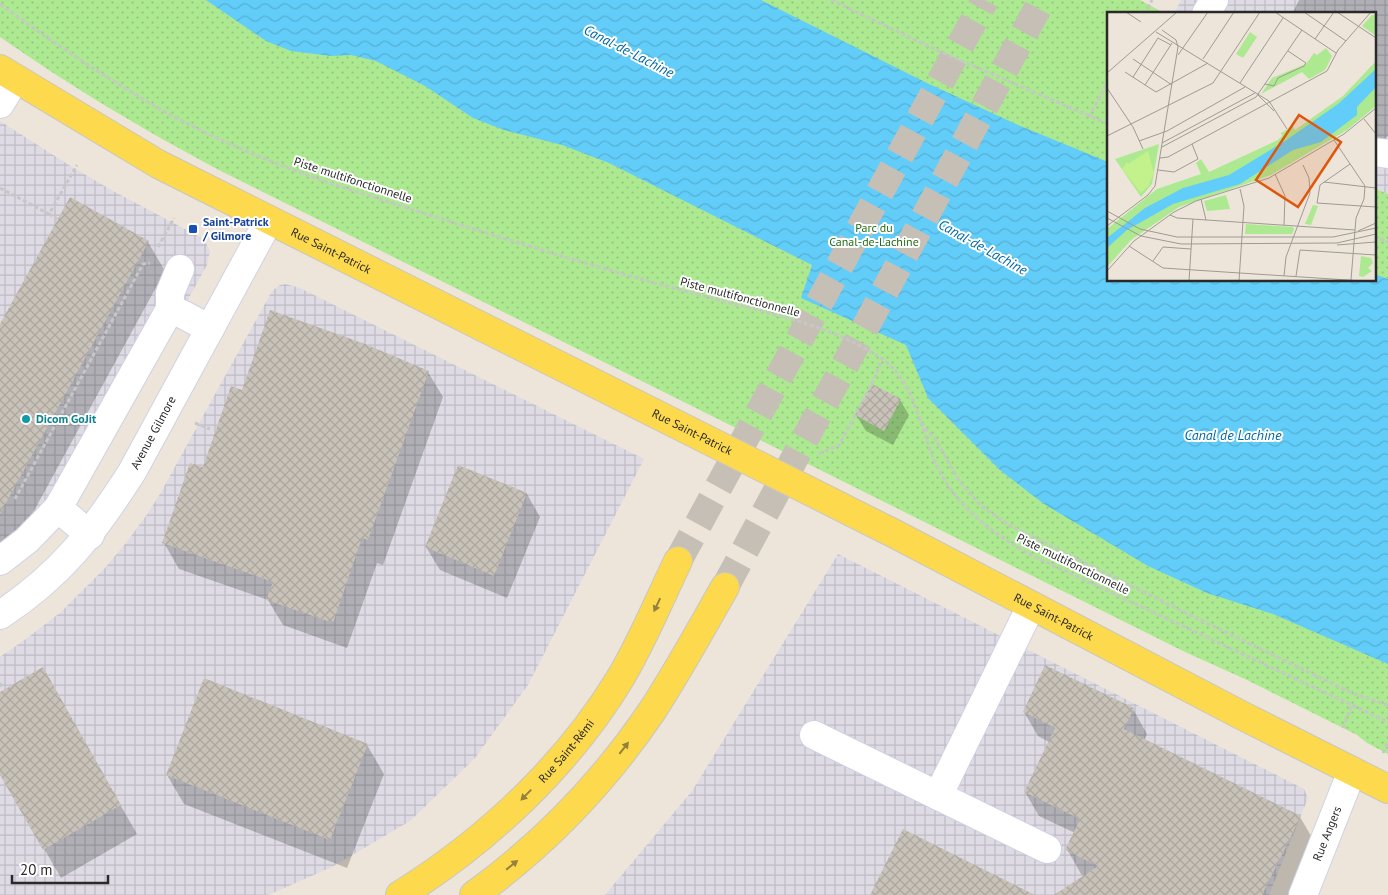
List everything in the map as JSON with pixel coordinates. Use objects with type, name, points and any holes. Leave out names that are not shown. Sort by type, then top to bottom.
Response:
[{"type":"main road","name":"Rue Saint-Patrick","points":[[7,74],[158,164],[894,534],[1241,716],[1388,789]]},
{"type":"main road","name":"Rue Saint-Rémi","points":[[400,895],[447,863],[495,824],[525,796],[567,750],[603,704],[621,676],[639,644],[678,561]]},
{"type":"main road","points":[[474,895],[544,838],[613,763],[652,711],[725,587]]},
{"type":"street","points":[[1207,12],[1214,0]]},
{"type":"street","points":[[0,104],[7,74]]},
{"type":"street","name":"Avenue Gilmore","points":[[3,606],[46,581],[77,551],[90,535],[132,472],[269,220]]},
{"type":"street","points":[[0,561],[27,540],[58,508],[170,309],[170,294],[180,269]]},
{"type":"street","points":[[170,309],[210,329]]},
{"type":"street","points":[[58,508],[90,535]]},
{"type":"street","points":[[938,796],[1030,606]]},
{"type":"street","points":[[814,735],[1047,849]]},
{"type":"street","name":"Rue Angers","points":[[1303,895],[1352,771]]},
{"type":"path","points":[[831,0],[941,52],[1107,124]]},
{"type":"path","points":[[1146,12],[1152,0]]},
{"type":"path","name":"Piste multifonctionnelle","points":[[0,4],[50,40],[166,112],[222,140],[293,170],[332,184],[616,272],[799,321],[848,340],[882,359],[901,377],[940,472],[955,495],[981,522],[1002,538],[1033,556],[1388,722]]},
{"type":"path","points":[[1089,117],[1107,83]]},
{"type":"path","points":[[49,214],[77,165]]},
{"type":"path","points":[[0,188],[58,219]]},
{"type":"path","points":[[158,248],[174,218]]},
{"type":"path","points":[[1376,238],[1388,242]]},
{"type":"path","points":[[15,499],[143,264],[150,264],[154,256]]},
{"type":"path","points":[[819,454],[839,445],[872,384],[882,359]]},
{"type":"path","points":[[918,420],[936,440],[959,481],[981,506],[1010,525],[1190,616],[1343,689],[1388,705]]},
{"type":"path","points":[[194,423],[210,429]]},
{"type":"path","points":[[1343,728],[1352,706]]},
{"type":"path","points":[[1384,752],[1388,742]]},
{"type":"shaded area","points":[[1181,0],[1388,0],[1388,194],[1376,189],[1376,12],[1175,12]]},
{"type":"shaded area","points":[[0,121],[115,192],[200,237],[205,241],[210,251],[207,265],[140,386],[0,572]]},
{"type":"shaded area","points":[[286,284],[300,288],[644,459],[528,685],[475,758],[410,821],[332,867],[268,895],[0,895],[0,657],[61,612],[104,569],[126,543],[160,494],[272,291],[280,285]]},
{"type":"shaded area","points":[[838,554],[1304,789],[1308,798],[1269,895],[605,895],[692,791]]},
{"type":"green space","name":"Parc du Canal-de-Lachine","points":[[0,0],[1140,0],[1162,12],[1107,12],[1107,281],[1376,281],[1376,189],[1388,194],[1388,754],[1367,743],[1357,735],[1245,679],[1185,652],[217,169],[134,123],[0,37]]},
{"type":"water","name":"Canal de Lachine","points":[[206,0],[761,0],[927,83],[1018,125],[1107,162],[1107,281],[1376,281],[1376,275],[1388,279],[1388,664],[1273,614],[1207,593],[1148,566],[1044,504],[1001,471],[928,398],[906,345],[801,298],[812,265],[609,163],[562,145],[504,130],[473,118],[425,86],[376,61],[351,55],[331,56],[291,51],[266,41]]},
{"type":"building","name":"Dicom GoJit","points":[[70,197],[149,241],[0,514],[0,324]]},
{"type":"building","points":[[270,310],[365,344],[429,371],[368,540],[362,538],[333,623],[266,600],[273,582],[162,543],[190,463],[203,467],[231,386],[242,390]]},
{"type":"building","points":[[872,384],[901,399],[884,431],[855,415]]},
{"type":"building","points":[[458,465],[527,493],[494,576],[425,547]]},
{"type":"building","points":[[1045,665],[1134,708],[1124,729],[1301,816],[1262,895],[1054,895],[1098,866],[1065,850],[1080,819],[1024,792],[1055,728],[1023,712]]},
{"type":"building","points":[[43,667],[121,805],[43,850],[0,775],[0,692]]},
{"type":"building","points":[[204,678],[368,744],[330,840],[166,775]]},
{"type":"building","points":[[903,829],[1035,895],[870,895]]},
{"type":"tunnel","points":[[678,561],[985,0]]},
{"type":"tunnel","points":[[725,587],[1042,0]]},
{"type":"place","name":"Saint-Patrick / Gilmore","points":[[193,229]]},
{"type":"place","name":"Dicom GoJit","points":[[26,419]]},
{"type":"water label","name":"Canal-de-Lachine","points":[[629,51]]},
{"type":"water label","name":"Canal-de-Lachine","points":[[983,247]]}]
